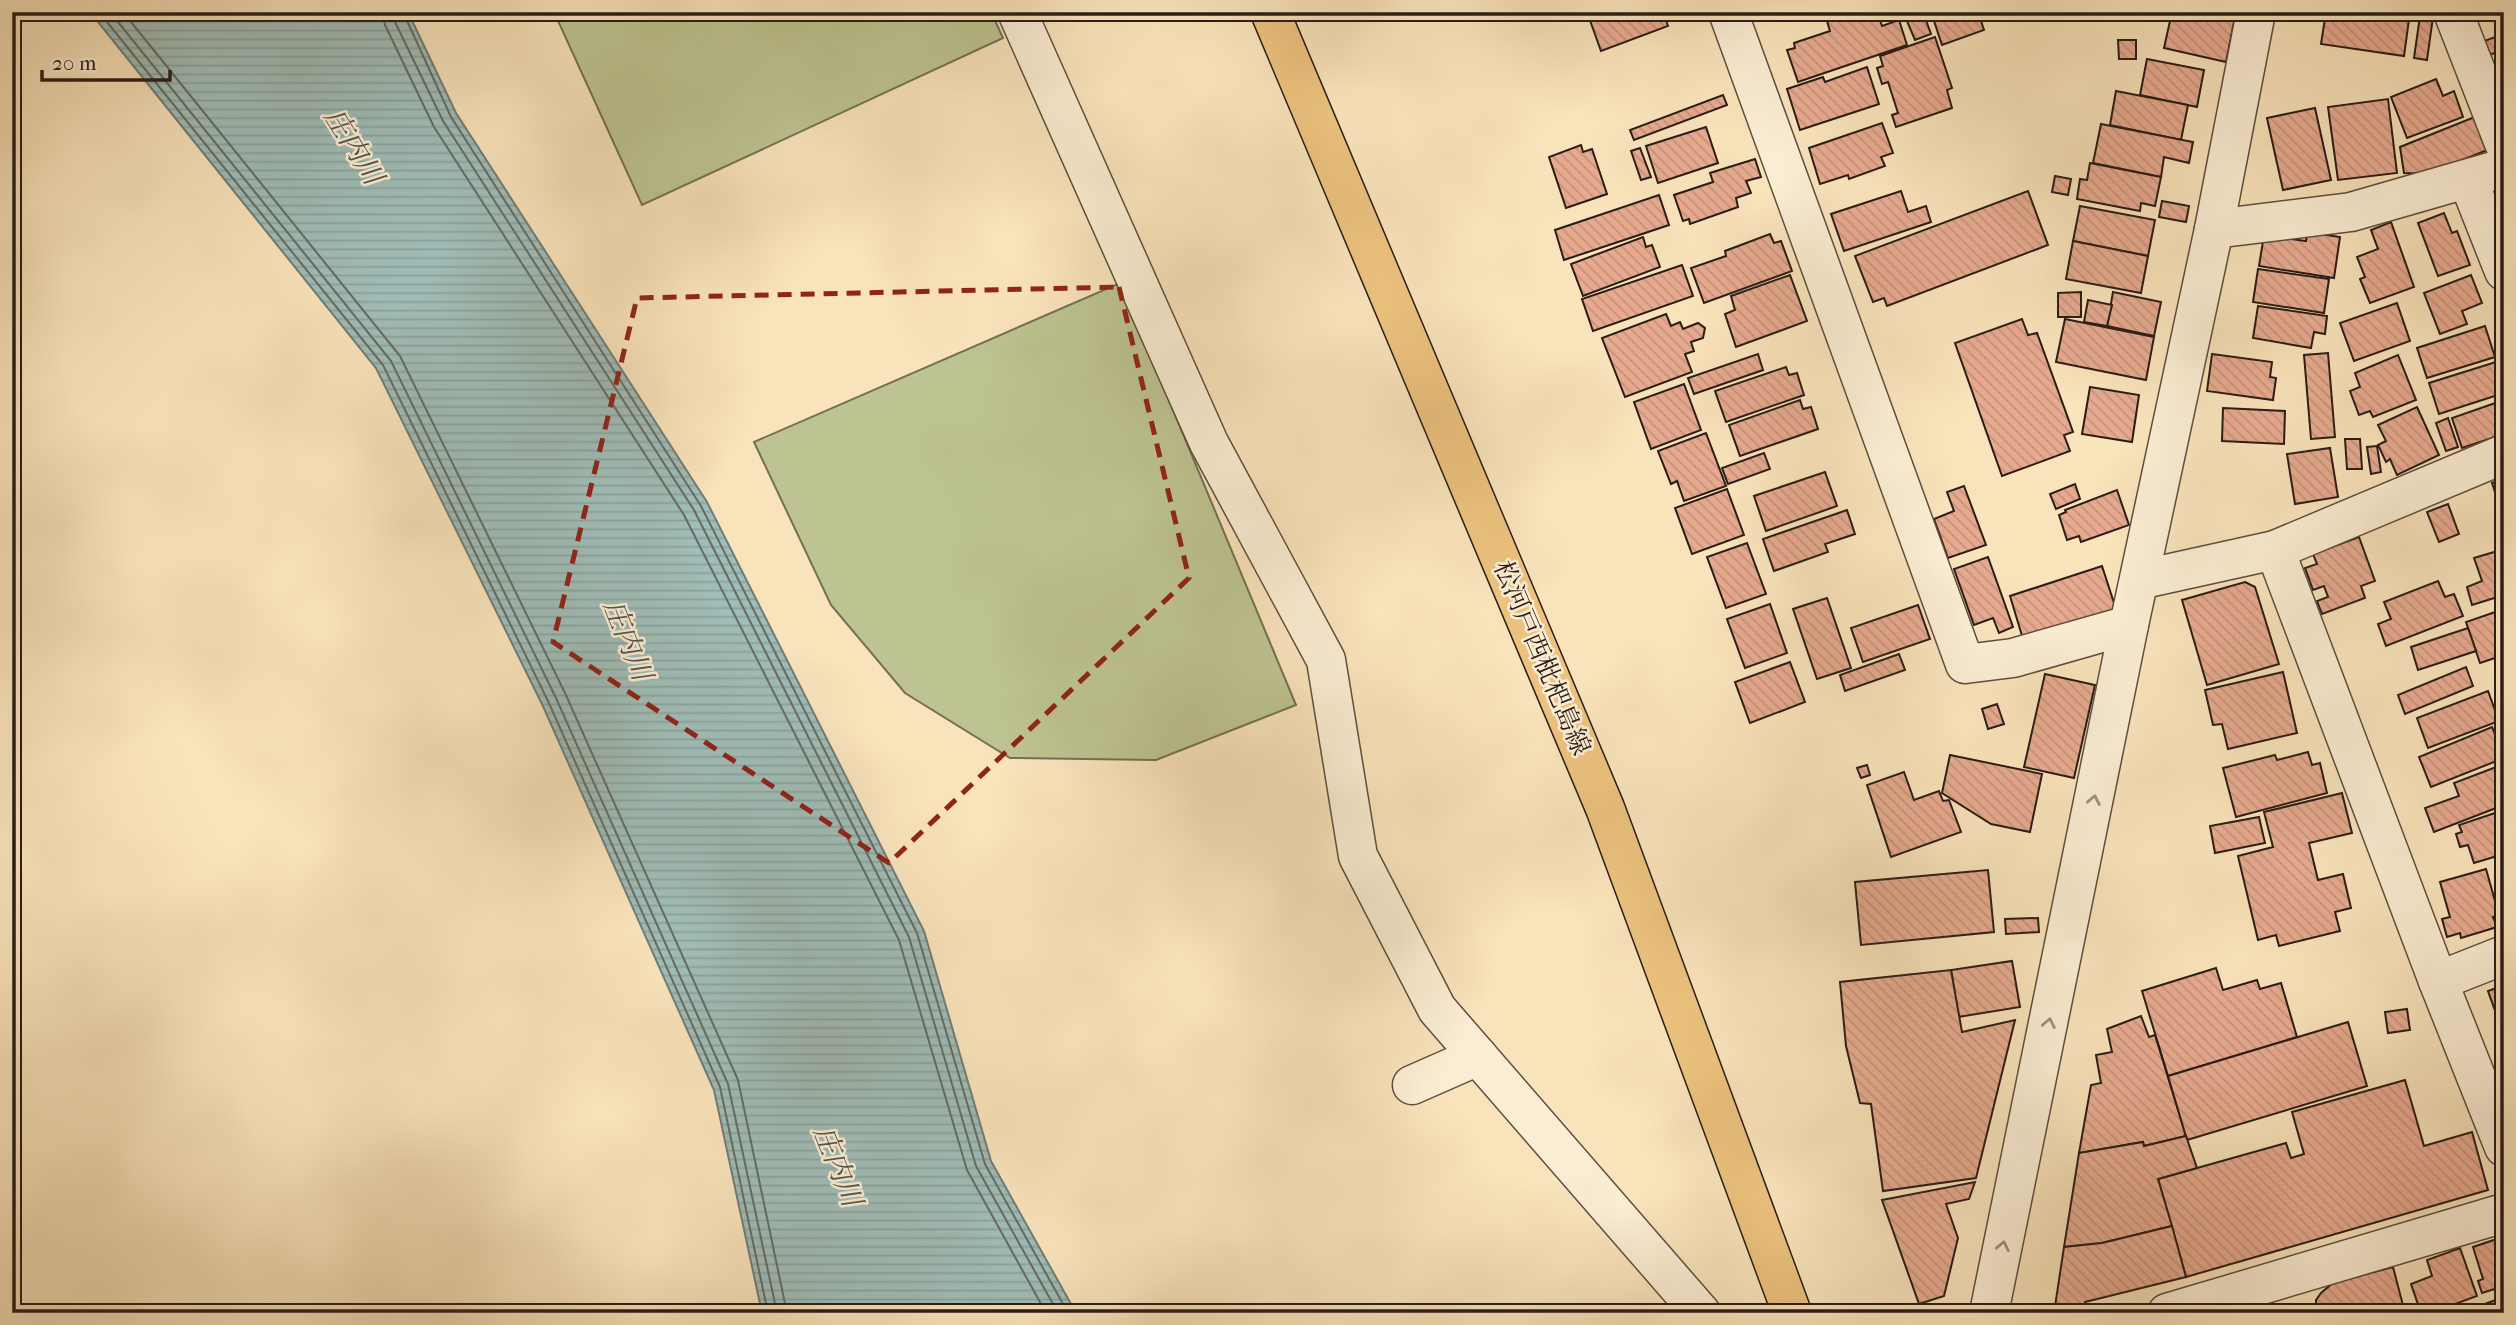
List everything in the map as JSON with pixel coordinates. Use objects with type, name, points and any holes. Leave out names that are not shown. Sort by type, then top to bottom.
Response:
[{"type":"main road","name":"松河戸西枇杷島線","points":[[1270,12],[1605,808],[1792,1313]]},
{"type":"street","points":[[1017,12],[1209,443],[1326,660],[1358,856],[1437,1009],[1701,1313]]},
{"type":"street","points":[[1728,12],[1965,664],[2013,658],[2129,625]]},
{"type":"street","points":[[1989,1313],[2129,625],[2214,229],[2256,12]]},
{"type":"street","points":[[2453,12],[2504,143]]},
{"type":"street","points":[[2214,229],[2351,212],[2486,174],[2504,271]]},
{"type":"street","points":[[2139,580],[2275,550],[2504,454]]},
{"type":"street","points":[[2275,550],[2438,981],[2504,1147]]},
{"type":"street","points":[[2438,981],[2504,955]]},
{"type":"street","points":[[1412,1085],[1478,1056]]},
{"type":"street","points":[[2167,1313],[2504,1213]]},
{"type":"highlighted area","points":[[1119,287],[1189,578],[889,863],[553,642],[637,298]]},
{"type":"green space","points":[[554,12],[991,12],[1003,38],[642,205]]},
{"type":"green space","points":[[1120,283],[1296,705],[1156,760],[1010,758],[905,693],[831,605],[754,442]]},
{"type":"water","name":"庄内川","points":[[90,12],[408,12],[456,113],[707,502],[924,931],[991,1161],[1076,1313],[762,1313],[714,1090],[542,704],[376,368]]},
{"type":"building","points":[[1587,12],[1663,12],[1668,26],[1601,51]]},
{"type":"building","points":[[1851,12],[1877,12],[1882,26],[1899,20],[1907,45],[1798,82],[1787,50],[1795,48],[1794,43],[1830,31],[1827,21]]},
{"type":"building","points":[[1931,12],[1978,12],[1984,30],[1942,45]]},
{"type":"building","points":[[2172,12],[2212,12],[2235,17],[2226,62],[2164,48]]},
{"type":"building","points":[[2326,12],[2410,12],[2404,56],[2321,44]]},
{"type":"building","points":[[1924,15],[1931,34],[1915,40],[1907,21]]},
{"type":"building","points":[[2420,16],[2433,17],[2427,60],[2414,58]]},
{"type":"building","points":[[2504,34],[2504,50],[2489,55],[2484,41]]},
{"type":"building","points":[[1935,37],[1952,88],[1947,90],[1952,108],[1896,127],[1892,115],[1898,113],[1888,82],[1882,84],[1877,68],[1883,66],[1880,56]]},
{"type":"building","points":[[2118,40],[2136,40],[2136,59],[2119,59]]},
{"type":"building","points":[[2147,59],[2204,70],[2197,107],[2140,95]]},
{"type":"building","points":[[1867,67],[1879,104],[1800,130],[1787,89],[1823,77],[1825,82]]},
{"type":"building","points":[[2436,79],[2443,96],[2454,91],[2463,117],[2407,138],[2391,97]]},
{"type":"building","points":[[2116,91],[2188,105],[2181,140],[2110,125]]},
{"type":"building","points":[[1723,95],[1727,105],[1634,140],[1630,130]]},
{"type":"building","points":[[2388,99],[2397,173],[2338,180],[2328,107]]},
{"type":"building","points":[[2315,108],[2331,180],[2283,190],[2267,118]]},
{"type":"building","points":[[2477,116],[2490,149],[2427,174],[2404,173],[2400,147]]},
{"type":"building","points":[[1882,123],[1893,153],[1881,157],[1885,166],[1849,179],[1848,175],[1820,184],[1809,148]]},
{"type":"building","points":[[2101,124],[2193,142],[2189,163],[2164,157],[2161,177],[2093,163]]},
{"type":"building","points":[[1706,127],[1718,163],[1658,183],[1646,146]]},
{"type":"building","points":[[1581,145],[1583,152],[1592,149],[1607,194],[1566,208],[1549,157]]},
{"type":"building","points":[[1640,148],[1651,177],[1641,180],[1631,151]]},
{"type":"building","points":[[1755,159],[1761,177],[1746,181],[1751,193],[1736,198],[1738,207],[1690,224],[1689,219],[1683,221],[1674,195],[1713,182],[1710,173]]},
{"type":"building","points":[[2090,163],[2161,177],[2155,206],[2141,203],[2140,211],[2077,199],[2080,179],[2087,180]]},
{"type":"building","points":[[2055,176],[2071,179],[2068,195],[2052,192]]},
{"type":"building","points":[[1901,191],[1908,212],[1926,206],[1931,222],[1844,251],[1831,214]]},
{"type":"building","points":[[2028,191],[2048,245],[1887,306],[1884,298],[1873,302],[1855,256]]},
{"type":"building","points":[[1659,195],[1669,225],[1564,260],[1555,230]]},
{"type":"building","points":[[2162,201],[2189,206],[2186,222],[2159,217]]},
{"type":"building","points":[[2080,206],[2155,220],[2148,256],[2073,241]]},
{"type":"building","points":[[2444,213],[2452,233],[2457,231],[2470,265],[2438,276],[2418,223]]},
{"type":"building","points":[[2391,222],[2414,287],[2370,303],[2360,279],[2365,277],[2357,257],[2378,249],[2371,230]]},
{"type":"building","points":[[2307,232],[2340,237],[2334,278],[2259,266],[2264,235],[2306,241]]},
{"type":"building","points":[[1770,234],[1774,243],[1781,241],[1792,271],[1704,303],[1691,268],[1726,256],[1725,251]]},
{"type":"building","points":[[1643,237],[1646,247],[1652,245],[1660,267],[1583,296],[1571,264]]},
{"type":"building","points":[[2073,241],[2148,256],[2141,293],[2066,279]]},
{"type":"building","points":[[1682,265],[1693,296],[1593,331],[1582,299]]},
{"type":"building","points":[[2258,269],[2329,279],[2324,313],[2253,302]]},
{"type":"building","points":[[1790,275],[1807,321],[1736,347],[1725,314],[1735,310],[1731,296]]},
{"type":"building","points":[[2471,275],[2482,303],[2462,311],[2467,324],[2440,334],[2424,293]]},
{"type":"building","points":[[2081,292],[2081,317],[2058,317],[2058,293]]},
{"type":"building","points":[[2113,292],[2161,302],[2154,336],[2107,326]]},
{"type":"building","points":[[2088,300],[2112,305],[2107,326],[2084,322]]},
{"type":"building","points":[[2397,303],[2410,341],[2354,361],[2340,323]]},
{"type":"building","points":[[2258,306],[2327,316],[2325,334],[2314,332],[2311,348],[2253,338]]},
{"type":"building","points":[[1666,314],[1671,326],[1680,322],[1683,329],[1698,323],[1705,328],[1703,338],[1691,342],[1694,351],[1685,354],[1692,372],[1625,397],[1602,338]]},
{"type":"building","points":[[2022,319],[2028,335],[2037,333],[2073,432],[2064,435],[2070,451],[2002,476],[1955,343]]},
{"type":"building","points":[[2065,319],[2154,337],[2146,380],[2056,362]]},
{"type":"building","points":[[2485,326],[2495,357],[2427,378],[2417,348]]},
{"type":"building","points":[[2328,353],[2335,437],[2311,439],[2304,355]]},
{"type":"building","points":[[1758,354],[1763,370],[1694,394],[1688,378]]},
{"type":"building","points":[[2212,354],[2272,362],[2270,377],[2276,378],[2273,400],[2207,391]]},
{"type":"building","points":[[2398,355],[2416,400],[2373,417],[2370,411],[2359,415],[2350,391],[2360,387],[2355,373]]},
{"type":"building","points":[[2499,361],[2504,377],[2504,393],[2439,414],[2429,383]]},
{"type":"building","points":[[1786,367],[1789,375],[1797,373],[1804,395],[1726,422],[1715,391]]},
{"type":"building","points":[[1684,384],[1701,430],[1651,449],[1634,402]]},
{"type":"building","points":[[2090,387],[2139,395],[2132,442],[2082,434]]},
{"type":"building","points":[[1800,400],[1803,409],[1811,407],[1818,429],[1740,456],[1729,425]]},
{"type":"building","points":[[2504,400],[2504,434],[2462,448],[2452,418]]},
{"type":"building","points":[[2417,407],[2439,455],[2397,475],[2390,459],[2386,462],[2378,445],[2386,441],[2378,425]]},
{"type":"building","points":[[2223,408],[2285,411],[2284,444],[2222,441]]},
{"type":"building","points":[[2448,418],[2458,447],[2446,451],[2436,423]]},
{"type":"building","points":[[1706,433],[1726,486],[1684,501],[1677,481],[1671,484],[1658,451]]},
{"type":"building","points":[[2345,439],[2360,439],[2362,469],[2347,469]]},
{"type":"building","points":[[2377,446],[2381,472],[2371,474],[2367,447]]},
{"type":"building","points":[[2330,448],[2338,497],[2295,504],[2287,454]]},
{"type":"building","points":[[1764,453],[1770,469],[1728,484],[1722,468]]},
{"type":"building","points":[[1825,472],[1837,506],[1766,531],[1754,496]]},
{"type":"building","points":[[2504,479],[2504,520],[2492,483]]},
{"type":"building","points":[[2075,484],[2080,499],[2056,509],[2050,494]]},
{"type":"building","points":[[1964,486],[1986,545],[1948,558],[1934,519],[1954,511],[1947,492]]},
{"type":"building","points":[[1727,489],[1744,535],[1692,554],[1675,508]]},
{"type":"building","points":[[2117,490],[2129,525],[2081,542],[2079,536],[2067,540],[2059,515],[2066,512],[2065,510]]},
{"type":"building","points":[[2448,504],[2459,534],[2439,542],[2427,512]]},
{"type":"building","points":[[1847,510],[1855,534],[1825,544],[1828,552],[1774,571],[1763,539]]},
{"type":"building","points":[[2359,537],[2375,581],[2361,586],[2365,598],[2322,614],[2317,601],[2328,597],[2324,586],[2313,590],[2305,568],[2317,564],[2313,554]]},
{"type":"building","points":[[1747,543],[1766,594],[1726,608],[1707,557]]},
{"type":"building","points":[[2504,549],[2504,595],[2472,605],[2467,587],[2482,581],[2474,558]]},
{"type":"building","points":[[1988,557],[2013,627],[1999,633],[1993,618],[1974,625],[1954,569]]},
{"type":"building","points":[[2102,566],[2116,609],[2023,639],[2010,596]]},
{"type":"building","points":[[2438,581],[2445,597],[2454,594],[2463,616],[2386,646],[2378,624],[2391,619],[2384,602]]},
{"type":"building","points":[[2245,582],[2255,587],[2279,664],[2207,685],[2182,600]]},
{"type":"building","points":[[1827,598],[1851,668],[1817,679],[1793,609]]},
{"type":"building","points":[[1770,604],[1787,653],[1745,668],[1727,619]]},
{"type":"building","points":[[1918,605],[1930,639],[1863,662],[1851,628]]},
{"type":"building","points":[[2504,609],[2504,655],[2480,663],[2466,622]]},
{"type":"building","points":[[2468,628],[2476,651],[2418,670],[2411,647]]},
{"type":"building","points":[[1899,654],[1905,670],[1845,691],[1840,675]]},
{"type":"building","points":[[1790,662],[1805,702],[1750,723],[1735,682]]},
{"type":"building","points":[[2466,667],[2473,686],[2405,714],[2398,695]]},
{"type":"building","points":[[2283,672],[2297,733],[2228,749],[2222,724],[2213,725],[2205,690]]},
{"type":"building","points":[[2045,674],[2095,685],[2074,778],[2024,767]]},
{"type":"building","points":[[2488,691],[2499,721],[2428,748],[2417,718]]},
{"type":"building","points":[[1997,704],[2004,724],[1988,729],[1982,709]]},
{"type":"building","points":[[2492,727],[2497,739],[2502,736],[2504,739],[2504,758],[2431,787],[2419,757]]},
{"type":"building","points":[[2308,752],[2312,765],[2320,763],[2327,793],[2236,817],[2223,768],[2275,755],[2277,760]]},
{"type":"building","points":[[1950,755],[2042,774],[2030,832],[1991,824],[1942,793]]},
{"type":"building","points":[[2504,764],[2504,805],[2434,832],[2425,808],[2459,796],[2454,783]]},
{"type":"building","points":[[1867,765],[1870,775],[1861,778],[1857,768]]},
{"type":"building","points":[[1904,772],[1914,800],[1939,791],[1943,801],[1949,800],[1961,832],[1891,857],[1867,785]]},
{"type":"building","points":[[2342,793],[2352,833],[2309,843],[2318,880],[2343,874],[2351,908],[2335,912],[2340,931],[2279,946],[2276,935],[2258,940],[2238,856],[2273,847],[2264,812]]},
{"type":"building","points":[[2504,810],[2504,854],[2474,863],[2468,845],[2460,847],[2456,834],[2462,832],[2459,825]]},
{"type":"building","points":[[2259,817],[2265,843],[2215,853],[2210,826]]},
{"type":"building","points":[[2486,869],[2499,915],[2493,917],[2497,927],[2461,938],[2460,933],[2447,937],[2442,919],[2450,917],[2440,882]]},
{"type":"building","points":[[1988,870],[1994,932],[1861,945],[1855,882]]},
{"type":"building","points":[[2038,918],[2039,932],[2006,934],[2005,919]]},
{"type":"building","points":[[2012,961],[2020,1007],[1958,1017],[1951,970]]},
{"type":"building","points":[[2216,968],[2223,990],[2257,980],[2260,989],[2281,983],[2297,1037],[2168,1076],[2142,991]]},
{"type":"building","points":[[1951,970],[1962,1032],[2015,1020],[1976,1178],[1883,1191],[1871,1104],[1860,1103],[1846,1046],[1840,982]]},
{"type":"building","points":[[2504,985],[2504,1036],[2488,991]]},
{"type":"building","points":[[2407,1009],[2410,1030],[2388,1033],[2385,1012]]},
{"type":"building","points":[[2141,1016],[2149,1037],[2155,1035],[2186,1136],[2144,1146],[2143,1142],[2079,1153],[2091,1085],[2101,1083],[2096,1055],[2112,1052],[2107,1029]]},
{"type":"building","points":[[2348,1022],[2367,1086],[2187,1140],[2168,1076]]},
{"type":"building","points":[[2405,1080],[2424,1146],[2472,1132],[2488,1190],[2186,1277],[2158,1179],[2286,1143],[2291,1158],[2304,1154],[2292,1112]]},
{"type":"building","points":[[2186,1136],[2197,1168],[2158,1179],[2172,1226],[2102,1243],[2064,1247],[2079,1153],[2143,1142],[2144,1146]]},
{"type":"building","points":[[1975,1182],[1969,1199],[1946,1204],[1958,1238],[1944,1296],[1919,1304],[1882,1200]]},
{"type":"building","points":[[2172,1226],[2186,1277],[2085,1302],[2086,1307],[2054,1313],[2064,1247],[2102,1243]]},
{"type":"building","points":[[2503,1237],[2504,1286],[2482,1293],[2478,1281],[2483,1279],[2473,1247]]},
{"type":"building","points":[[2460,1248],[2477,1296],[2431,1313],[2421,1313],[2411,1284],[2432,1276],[2427,1260]]},
{"type":"building","points":[[2393,1267],[2405,1313],[2316,1313],[2316,1300],[2333,1283]]},
{"type":"building","points":[[2504,1297],[2504,1313],[2469,1313],[2468,1310]]}]
